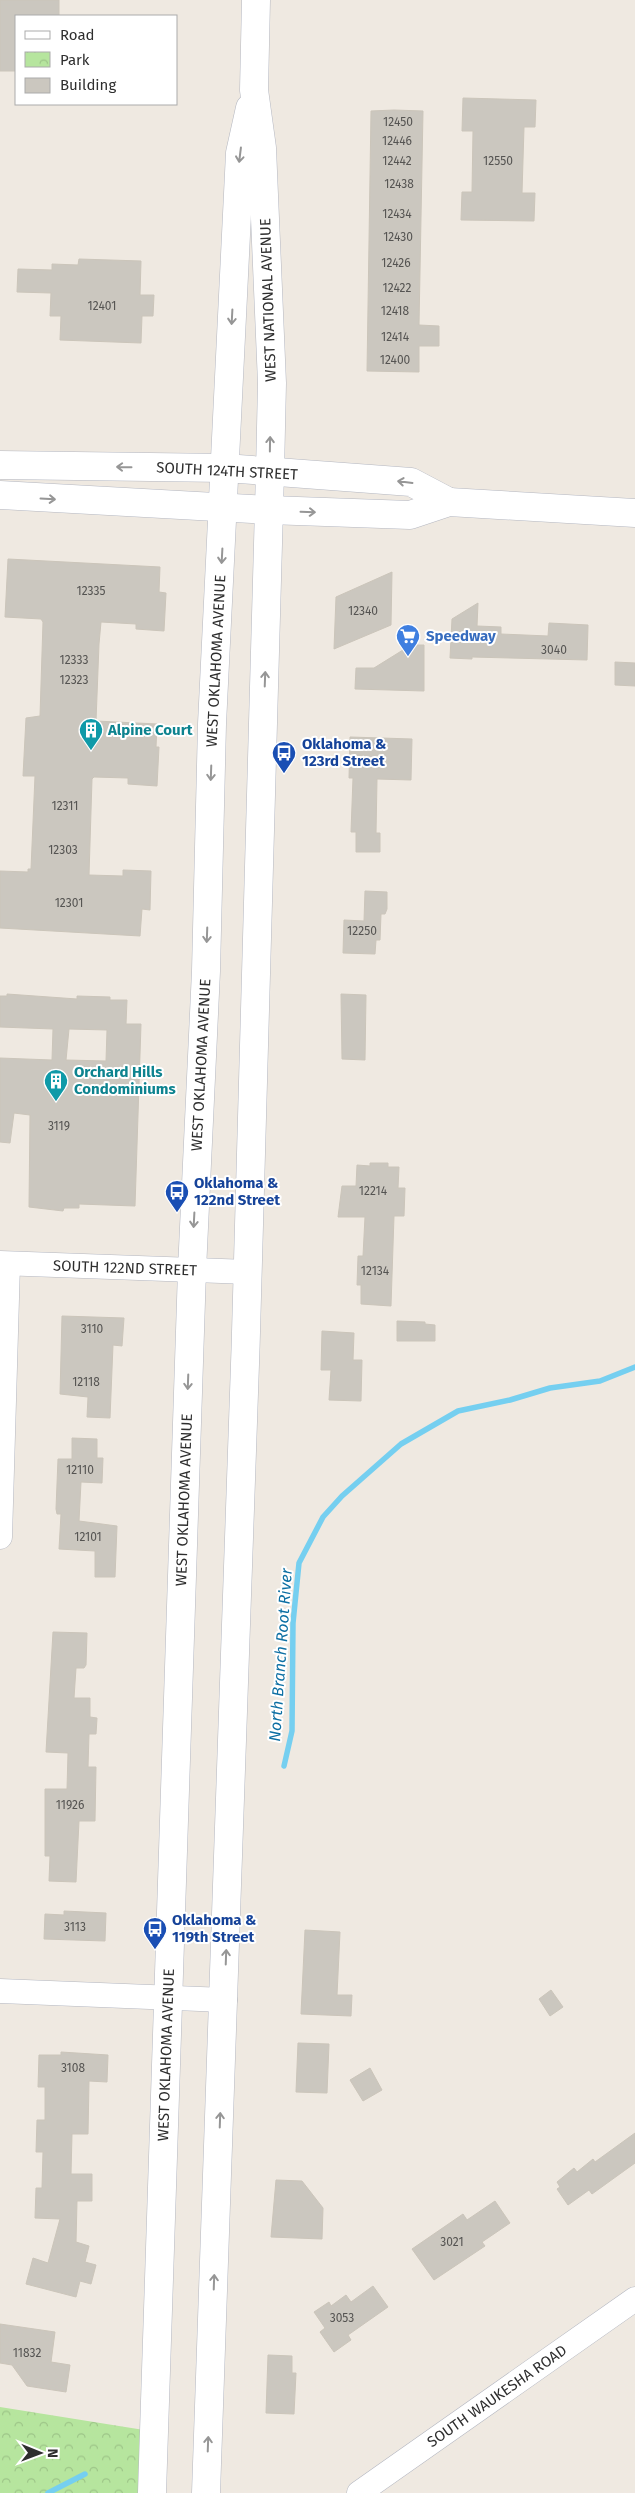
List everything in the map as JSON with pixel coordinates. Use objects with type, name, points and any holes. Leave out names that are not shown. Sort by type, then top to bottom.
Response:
[{"type":"main road","name":"WEST NATIONAL AVENUE","points":[[256,0],[254,90],[262,148],[270,354],[269,510]]},
{"type":"main road","name":"WEST NATIONAL AVENUE","points":[[224,507],[240,153],[254,90]]},
{"type":"main road","name":"SOUTH 124TH STREET","points":[[0,465],[225,468],[411,482],[449,502]]},
{"type":"main road","name":"SOUTH 124TH STREET","points":[[0,495],[269,510],[410,515],[449,502],[635,513]]},
{"type":"main road","name":"WEST OKLAHOMA AVENUE","points":[[152,2493],[192,1270],[206,971],[212,724],[224,507]]},
{"type":"main road","points":[[206,2493],[225,2000],[249,1272],[253,1037],[269,510]]},
{"type":"street","name":"SOUTH 122ND STREET","points":[[4,1263],[249,1272]]},
{"type":"street","points":[[0,1537],[4,1263]]},
{"type":"street","points":[[0,1991],[225,2000]]},
{"type":"street","name":"SOUTH WAUKESHA ROAD","points":[[359,2493],[635,2299]]},
{"type":"green space","points":[[0,2407],[144,2430],[141,2493],[0,2493]]},
{"type":"building","points":[[0,0],[59,0],[59,15],[15,15],[15,71],[0,71]]},
{"type":"building","points":[[463,98],[536,100],[535,127],[524,127],[522,193],[535,193],[534,221],[461,220],[462,192],[472,192],[473,131],[462,131]]},
{"type":"building","points":[[371,111],[423,111],[419,325],[439,326],[439,346],[419,346],[419,372],[367,371]]},
{"type":"building","points":[[79,259],[141,261],[140,295],[154,295],[153,316],[142,316],[141,343],[60,340],[61,316],[50,316],[51,293],[17,292],[18,269],[52,270],[52,264],[78,265]]},
{"type":"building","name":"Alpine Court","points":[[8,559],[160,567],[159,592],[166,593],[164,631],[136,629],[136,624],[101,622],[99,644],[96,721],[157,724],[156,747],[159,747],[157,786],[128,784],[128,778],[94,777],[92,779],[89,875],[123,876],[123,870],[151,871],[150,910],[142,909],[140,936],[0,928],[0,871],[28,872],[28,869],[31,869],[35,776],[23,776],[26,718],[40,716],[43,622],[41,619],[5,617]]},
{"type":"building","name":"Speedway","points":[[392,572],[391,625],[334,649],[336,597]]},
{"type":"building","points":[[478,603],[477,626],[501,627],[501,634],[548,636],[549,623],[588,625],[587,660],[450,658],[452,619]]},
{"type":"building","name":"Speedway","points":[[411,645],[424,645],[424,691],[355,689],[356,668],[374,668]]},
{"type":"building","points":[[615,662],[635,663],[635,686],[615,685]]},
{"type":"building","points":[[350,737],[412,739],[411,780],[377,779],[376,833],[380,833],[380,852],[356,852],[356,832],[351,832],[353,778],[349,778]]},
{"type":"building","points":[[365,891],[387,892],[387,909],[385,914],[381,914],[380,940],[376,940],[375,954],[343,953],[344,920],[364,921]]},
{"type":"building","name":"Orchard Hills Condominiums","points":[[7,994],[77,999],[77,996],[110,997],[110,1000],[127,1000],[126,1024],[141,1024],[135,1206],[79,1204],[79,1208],[64,1208],[63,1211],[29,1207],[30,1115],[14,1113],[10,1143],[0,1142],[0,1058],[52,1060],[53,1029],[0,1027],[0,996],[7,996]],"holes":[[[69,1029],[107,1030],[106,1061],[66,1060]]]},
{"type":"building","points":[[341,994],[366,995],[365,1060],[342,1059]]},
{"type":"building","points":[[370,1163],[388,1163],[388,1167],[399,1167],[398,1188],[405,1188],[404,1216],[394,1216],[391,1306],[361,1304],[361,1285],[357,1285],[358,1256],[363,1256],[365,1217],[338,1217],[342,1186],[356,1186],[357,1165],[370,1166]]},
{"type":"building","points":[[62,1316],[124,1318],[122,1346],[113,1345],[110,1418],[87,1417],[88,1397],[60,1394]]},
{"type":"building","points":[[397,1321],[425,1322],[425,1324],[435,1325],[435,1341],[397,1341]]},
{"type":"building","points":[[322,1331],[354,1333],[353,1360],[362,1360],[361,1401],[329,1400],[331,1370],[321,1370]]},
{"type":"building","points":[[72,1438],[97,1439],[97,1458],[103,1458],[102,1483],[81,1482],[79,1521],[117,1526],[115,1577],[95,1577],[95,1551],[59,1549],[61,1514],[57,1514],[56,1509],[58,1459],[72,1459]]},
{"type":"building","points":[[53,1632],[87,1633],[86,1665],[84,1668],[76,1668],[74,1698],[90,1698],[90,1717],[97,1718],[96,1734],[89,1734],[88,1767],[96,1767],[95,1821],[79,1821],[76,1882],[49,1881],[50,1856],[45,1856],[45,1789],[67,1789],[68,1753],[46,1752]]},
{"type":"building","points":[[64,1911],[106,1913],[105,1941],[44,1939],[45,1914],[64,1915]]},
{"type":"building","points":[[305,1930],[340,1932],[337,1995],[352,1995],[351,2016],[301,2014]]},
{"type":"building","points":[[551,1990],[563,2007],[550,2016],[539,1999]]},
{"type":"building","points":[[298,2043],[329,2044],[327,2093],[296,2092]]},
{"type":"building","points":[[61,2052],[108,2055],[107,2082],[89,2081],[88,2134],[72,2134],[71,2174],[92,2174],[92,2201],[77,2201],[76,2242],[89,2246],[85,2262],[96,2265],[91,2284],[80,2281],[76,2297],[26,2284],[33,2258],[48,2263],[60,2219],[35,2218],[36,2188],[42,2188],[43,2152],[36,2152],[37,2120],[45,2120],[45,2087],[38,2087],[39,2055],[61,2055]]},
{"type":"building","points":[[370,2068],[382,2090],[363,2101],[350,2080]]},
{"type":"building","points":[[635,2133],[635,2163],[592,2194],[589,2190],[568,2205],[557,2189],[560,2187],[557,2182],[574,2168],[577,2172],[593,2159],[595,2162]]},
{"type":"building","points":[[276,2180],[302,2181],[323,2208],[322,2239],[271,2237]]},
{"type":"building","points":[[495,2201],[510,2223],[482,2242],[485,2246],[434,2280],[412,2249],[463,2214],[467,2220]]},
{"type":"building","points":[[373,2286],[388,2307],[348,2335],[351,2340],[334,2352],[320,2332],[325,2328],[314,2312],[329,2302],[331,2306],[346,2295],[351,2302]]},
{"type":"building","points":[[0,2324],[55,2332],[51,2362],[70,2365],[66,2392],[27,2386],[12,2365],[0,2363]]},
{"type":"building","points":[[268,2355],[292,2356],[292,2373],[296,2373],[294,2414],[266,2413]]},
{"type":"waterway","name":"North Branch Root River","points":[[284,1766],[292,1731],[293,1623],[299,1563],[323,1517],[342,1496],[401,1444],[458,1411],[510,1400],[550,1388],[600,1381],[635,1367]]},
{"type":"waterway","name":"North Branch Root River","points":[[48,2493],[85,2474]]},
{"type":"place","name":"Speedway","points":[[408,657]]},
{"type":"place","name":"Alpine Court","points":[[91,751]]},
{"type":"place","name":"Oklahoma & 123rd Street","points":[[284,774]]},
{"type":"place","name":"Orchard Hills Condominiums","points":[[56,1102]]},
{"type":"place","name":"Oklahoma & 122nd Street","points":[[177,1213]]},
{"type":"place","name":"Oklahoma & 119th Street","points":[[155,1950]]}]
